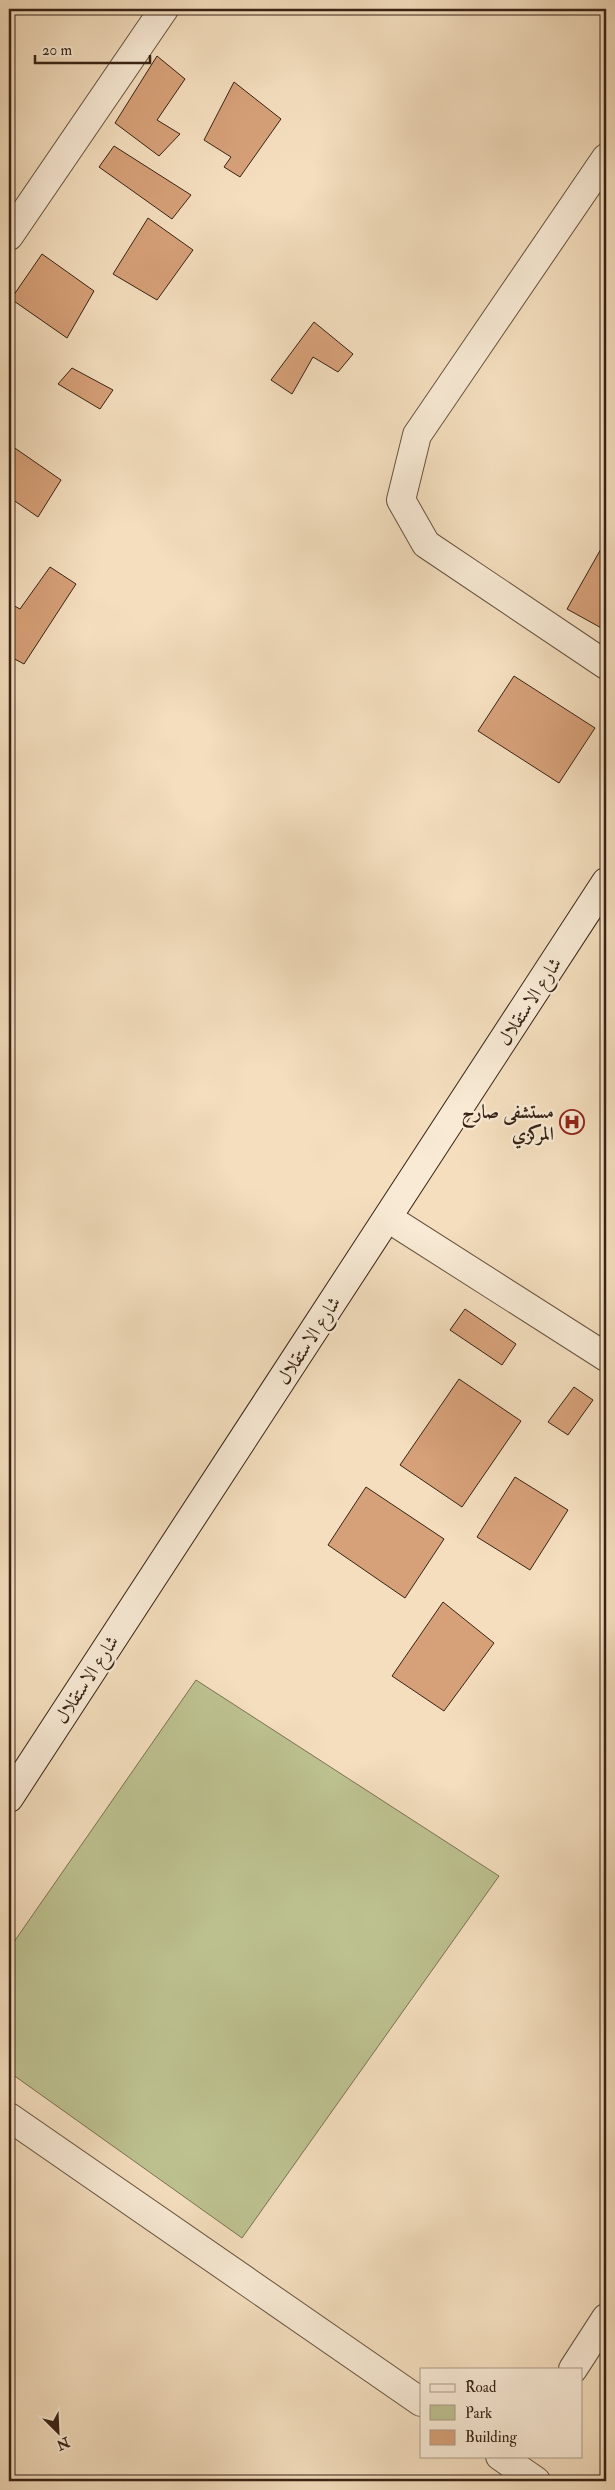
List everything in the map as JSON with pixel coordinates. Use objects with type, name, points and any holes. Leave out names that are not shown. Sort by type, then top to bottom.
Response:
[{"type":"street","points":[[9,236],[164,9]]},
{"type":"street","points":[[606,158],[417,435],[401,500],[426,544],[606,665]]},
{"type":"street","name":"شارع الاستقلال","points":[[9,1798],[606,882]]},
{"type":"street","points":[[388,1218],[606,1357]]},
{"type":"street","points":[[9,2117],[420,2401]]},
{"type":"street","points":[[574,2368],[606,2318]]},
{"type":"street","points":[[509,2459],[536,2481]]},
{"type":"green space","points":[[196,1680],[499,1876],[242,2238],[9,2072],[9,1949]]},
{"type":"building","points":[[157,56],[185,79],[157,120],[180,134],[159,156],[115,123]]},
{"type":"building","points":[[234,82],[281,119],[240,177],[224,167],[231,157],[204,140]]},
{"type":"building","points":[[114,146],[191,195],[172,219],[99,167]]},
{"type":"building","points":[[148,218],[193,250],[157,300],[113,274]]},
{"type":"building","points":[[42,254],[94,291],[67,338],[11,299]]},
{"type":"building","points":[[314,322],[353,354],[338,372],[313,357],[292,394],[271,380]]},
{"type":"building","points":[[72,368],[113,390],[100,409],[58,384]]},
{"type":"building","points":[[9,444],[61,480],[38,517],[9,497]]},
{"type":"building","points":[[606,540],[606,629],[605,630],[567,609]]},
{"type":"building","points":[[50,567],[76,584],[24,664],[9,656],[9,603],[20,609]]},
{"type":"building","points":[[514,676],[595,728],[559,783],[478,731]]},
{"type":"building","points":[[465,1309],[516,1344],[502,1365],[450,1330]]},
{"type":"building","points":[[459,1379],[521,1421],[462,1507],[400,1465]]},
{"type":"building","points":[[574,1387],[593,1400],[568,1435],[548,1422]]},
{"type":"building","points":[[515,1477],[568,1510],[530,1570],[477,1537]]},
{"type":"building","points":[[366,1487],[444,1539],[405,1598],[328,1545]]},
{"type":"building","points":[[443,1602],[494,1643],[444,1711],[392,1676]]},
{"type":"place","name":"مستشفى صارح المركزي","points":[[572,1122]]}]
